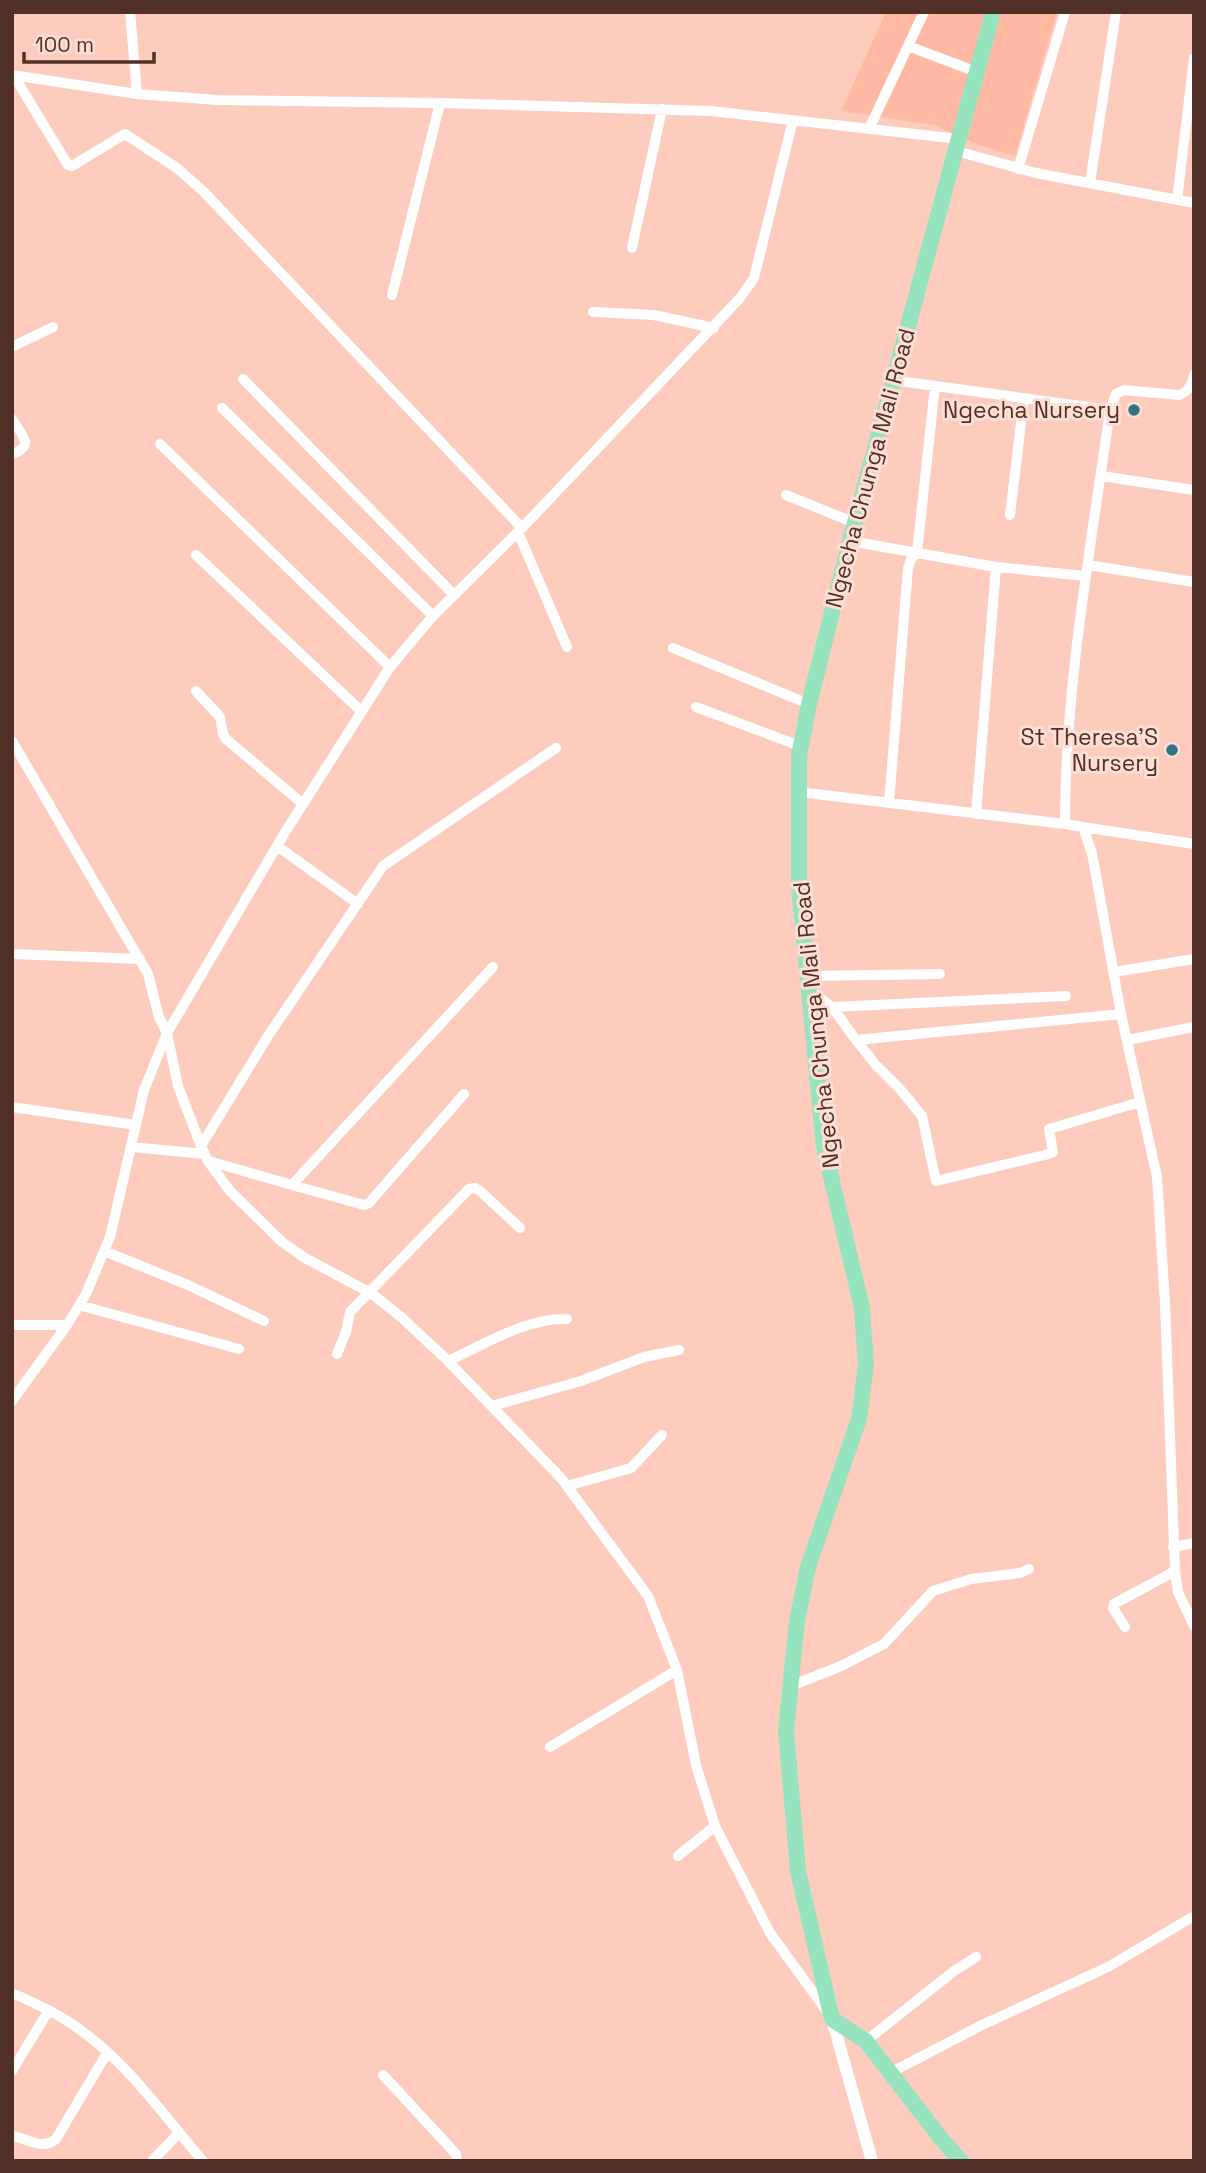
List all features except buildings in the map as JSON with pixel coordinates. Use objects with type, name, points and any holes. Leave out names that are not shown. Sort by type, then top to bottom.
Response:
[{"type":"main road","name":"Ngecha Chunga Mali Road","points":[[832,2019],[798,1871],[786,1730],[797,1621],[808,1567],[859,1419],[866,1365],[862,1308],[824,1147],[799,887],[800,747],[892,380],[993,12]]},
{"type":"main road","points":[[832,2019],[866,2041],[961,2161]]},
{"type":"street","points":[[130,12],[137,94]]},
{"type":"street","points":[[869,129],[923,12]]},
{"type":"street","points":[[1018,169],[1065,12]]},
{"type":"street","points":[[1090,183],[1116,12]]},
{"type":"street","points":[[908,46],[977,72]]},
{"type":"street","points":[[1177,200],[1194,58]]},
{"type":"street","points":[[13,76],[137,94],[217,100],[711,111],[869,129],[957,145],[1018,169],[1194,203]]},
{"type":"street","points":[[13,76],[68,165],[72,166],[125,134],[177,169],[204,192],[520,530],[567,647]]},
{"type":"street","points":[[392,295],[440,103]]},
{"type":"street","points":[[632,248],[662,109]]},
{"type":"street","points":[[12,1401],[79,1305],[110,1237],[144,1090],[167,1032],[277,846],[390,667],[433,616],[520,530],[714,328],[754,278],[793,120]]},
{"type":"street","points":[[593,312],[654,315],[714,328]]},
{"type":"street","points":[[12,346],[53,327]]},
{"type":"street","points":[[1065,824],[1065,760],[1085,576],[1110,410],[1119,391],[1179,396],[1186,392],[1194,374]]},
{"type":"street","points":[[243,379],[454,595]]},
{"type":"street","points":[[892,380],[1110,410]]},
{"type":"street","points":[[889,803],[908,568],[917,553],[934,386]]},
{"type":"street","points":[[1010,515],[1024,398]]},
{"type":"street","points":[[222,408],[433,616]]},
{"type":"street","points":[[12,419],[26,446],[23,451],[12,454]]},
{"type":"street","points":[[160,444],[390,667]]},
{"type":"street","points":[[1101,476],[1194,490]]},
{"type":"street","points":[[786,495],[855,523]]},
{"type":"street","points":[[850,541],[996,567],[1085,576]]},
{"type":"street","points":[[196,555],[360,711]]},
{"type":"street","points":[[1088,565],[1194,582]]},
{"type":"street","points":[[976,814],[996,567]]},
{"type":"street","points":[[673,648],[809,704]]},
{"type":"street","points":[[197,691],[220,717],[226,740],[303,804]]},
{"type":"street","points":[[696,707],[800,747]]},
{"type":"street","points":[[12,740],[148,974],[159,1017],[167,1032],[178,1086],[205,1153],[230,1191],[282,1241],[305,1258],[371,1293],[448,1361],[567,1486],[648,1597],[677,1670],[696,1765],[715,1826],[770,1933],[832,2019],[872,2161]]},
{"type":"street","points":[[205,1153],[268,1036],[383,866],[556,748]]},
{"type":"street","points":[[799,792],[1065,824],[1194,844]]},
{"type":"street","points":[[1083,827],[1092,853],[1127,1040],[1157,1177],[1171,1430],[1173,1547],[1178,1592],[1194,1626]]},
{"type":"street","points":[[277,846],[358,904]]},
{"type":"street","points":[[12,954],[140,958]]},
{"type":"street","points":[[1114,972],[1194,959]]},
{"type":"street","points":[[292,1185],[493,967]]},
{"type":"street","points":[[810,983],[940,974]]},
{"type":"street","points":[[810,983],[832,1007],[875,1064],[900,1088],[922,1116],[936,1181],[1049,1154],[1053,1152],[1049,1129],[1140,1102]]},
{"type":"street","points":[[832,1007],[1066,996]]},
{"type":"street","points":[[856,1040],[1122,1014]]},
{"type":"street","points":[[1127,1040],[1194,1027]]},
{"type":"street","points":[[131,1147],[205,1153],[292,1185],[366,1204],[464,1094]]},
{"type":"street","points":[[12,1107],[136,1125]]},
{"type":"street","points":[[337,1354],[346,1332],[349,1312],[364,1295],[371,1293],[469,1189],[480,1191],[520,1228]]},
{"type":"street","points":[[104,1251],[188,1285],[264,1321]]},
{"type":"street","points":[[79,1305],[239,1349]]},
{"type":"street","points":[[448,1361],[536,1322],[553,1318],[567,1319]]},
{"type":"street","points":[[12,1325],[67,1325]]},
{"type":"street","points":[[492,1406],[581,1381],[644,1357],[679,1350]]},
{"type":"street","points":[[567,1486],[631,1468],[662,1435]]},
{"type":"street","points":[[1173,1547],[1194,1543]]},
{"type":"street","points":[[791,1686],[884,1644],[933,1591],[971,1579],[1029,1569]]},
{"type":"street","points":[[1125,1627],[1113,1608],[1114,1604],[1175,1571]]},
{"type":"street","points":[[550,1747],[677,1670]]},
{"type":"street","points":[[678,1856],[715,1826]]},
{"type":"street","points":[[890,2073],[982,2025],[1108,1967],[1194,1916]]},
{"type":"street","points":[[866,2041],[954,1970],[976,1957]]},
{"type":"street","points":[[12,1993],[49,2010],[84,2032],[147,2094],[203,2161]]},
{"type":"street","points":[[12,2071],[49,2010]]},
{"type":"street","points":[[12,2136],[40,2144],[49,2144],[56,2139],[107,2053]]},
{"type":"street","points":[[383,2075],[456,2154],[457,2161]]},
{"type":"street","points":[[152,2161],[179,2133]]},
{"type":"shaded area","points":[[886,12],[1057,12],[1015,156],[977,144],[934,125],[841,111]]},
{"type":"place","name":"Ngecha Nursery","points":[[1134,410]]},
{"type":"place","name":"St Theresa'S Nursery","points":[[1172,750]]}]
